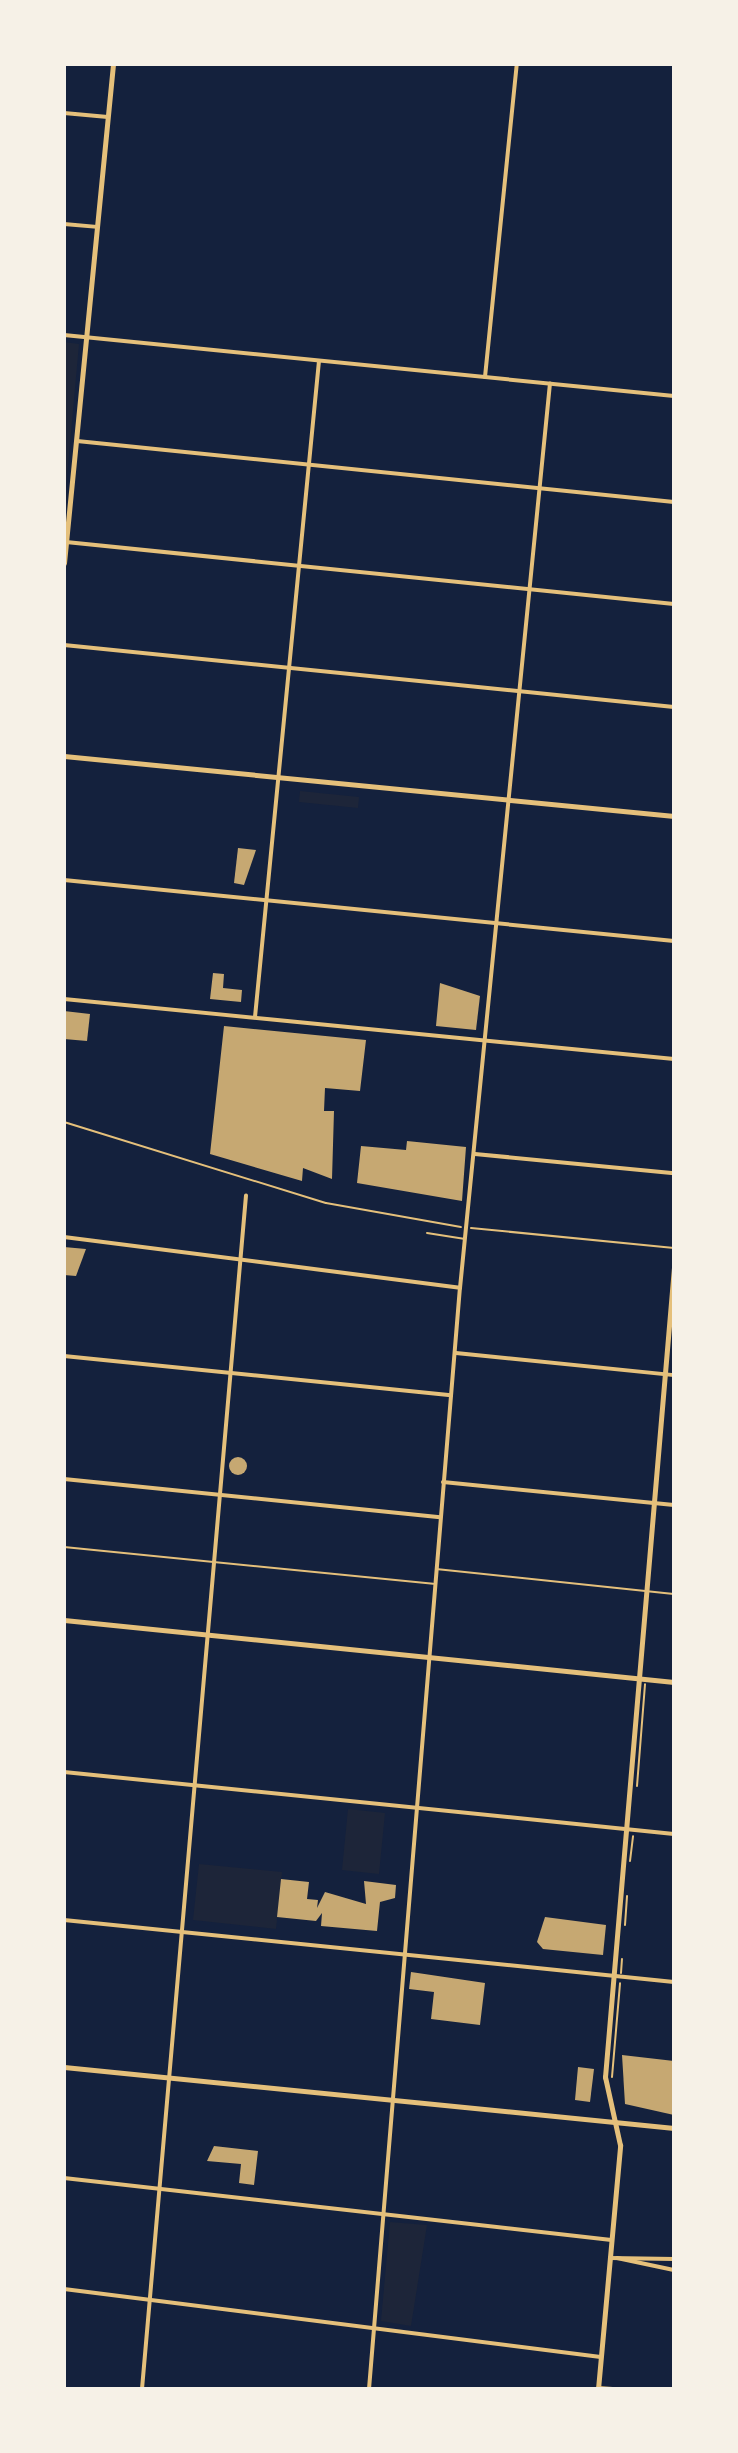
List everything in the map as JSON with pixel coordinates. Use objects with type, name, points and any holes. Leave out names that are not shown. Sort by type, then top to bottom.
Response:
[{"type":"main road","points":[[64,563],[113,64]]},
{"type":"main road","points":[[64,756],[674,816]]},
{"type":"main road","points":[[612,2389],[598,2388],[614,2258],[611,2240],[620,2145],[605,2083],[618,1976],[655,1503],[670,1375],[674,1268]]},
{"type":"main road","points":[[64,1620],[674,1682]]},
{"type":"main road","points":[[64,2067],[674,2128]]},
{"type":"street","points":[[485,377],[517,64]]},
{"type":"street","points":[[64,113],[108,117]]},
{"type":"street","points":[[64,224],[97,227]]},
{"type":"street","points":[[64,335],[674,396]]},
{"type":"street","points":[[255,1017],[319,361]]},
{"type":"street","points":[[369,2389],[402,1954],[460,1288],[550,383]]},
{"type":"street","points":[[77,441],[674,502]]},
{"type":"street","points":[[66,542],[674,604]]},
{"type":"street","points":[[64,645],[674,707]]},
{"type":"street","points":[[64,880],[674,941]]},
{"type":"street","points":[[64,999],[674,1059]]},
{"type":"street","points":[[475,1154],[674,1173]]},
{"type":"street","points":[[142,2389],[197,1786],[246,1196]]},
{"type":"street","points":[[64,1237],[242,1255],[460,1288]]},
{"type":"street","points":[[456,1353],[670,1375]]},
{"type":"street","points":[[64,1356],[451,1395]]},
{"type":"street","points":[[64,1479],[440,1517]]},
{"type":"street","points":[[443,1482],[674,1505]]},
{"type":"street","points":[[64,1772],[674,1834]]},
{"type":"street","points":[[64,1920],[674,1982]]},
{"type":"street","points":[[64,2178],[611,2240]]},
{"type":"street","points":[[614,2258],[674,2259]]},
{"type":"street","points":[[614,2258],[674,2270]]},
{"type":"street","points":[[64,2289],[601,2357]]},
{"type":"lane","points":[[427,1233],[465,1239]]},
{"type":"lane","points":[[64,1547],[434,1584]]},
{"type":"lane","points":[[436,1569],[674,1594]]},
{"type":"path","points":[[64,1122],[326,1203],[462,1227]]},
{"type":"path","points":[[472,1228],[674,1248]]},
{"type":"path","points":[[630,1830],[630,1866]]},
{"type":"path","points":[[624,1932],[628,1891]]},
{"type":"path","points":[[611,2088],[618,1976],[623,1946]]},
{"type":"shaded area","points":[[64,342],[79,344],[64,510]]},
{"type":"shaded area","points":[[300,791],[359,797],[358,808],[299,802]]},
{"type":"shaded area","points":[[348,1809],[385,1813],[379,1874],[342,1870]]},
{"type":"shaded area","points":[[199,1864],[282,1872],[276,1929],[193,1920]]},
{"type":"shaded area","points":[[390,2222],[427,2225],[411,2326],[381,2321]]},
{"type":"building","points":[[238,848],[256,850],[244,885],[234,883]]},
{"type":"building","points":[[213,973],[224,974],[223,988],[242,990],[241,1002],[210,999]]},
{"type":"building","points":[[440,983],[480,996],[476,1030],[436,1026]]},
{"type":"building","points":[[64,1011],[90,1014],[87,1041],[64,1039]]},
{"type":"building","points":[[224,1026],[366,1040],[360,1091],[325,1088],[324,1111],[334,1111],[332,1179],[303,1168],[302,1181],[210,1154]]},
{"type":"building","points":[[407,1141],[466,1147],[462,1201],[357,1183],[361,1146],[406,1150]]},
{"type":"building","points":[[64,1247],[86,1249],[76,1276],[64,1275]]},
{"type":"building","points":[[234,1457],[242,1457],[247,1466],[245,1473],[234,1475],[229,1470],[229,1462]]},
{"type":"building","points":[[281,1879],[309,1882],[307,1899],[318,1900],[317,1908],[325,1892],[366,1904],[364,1881],[396,1885],[395,1898],[380,1902],[377,1931],[321,1926],[322,1913],[316,1921],[277,1917]]},
{"type":"building","points":[[545,1917],[606,1925],[603,1955],[543,1949],[537,1942]]},
{"type":"building","points":[[411,1972],[485,1983],[480,2025],[431,2019],[434,1992],[409,1989]]},
{"type":"building","points":[[622,2055],[674,2061],[674,2115],[625,2104]]},
{"type":"building","points":[[578,2067],[594,2069],[590,2102],[575,2100]]},
{"type":"building","points":[[214,2146],[258,2151],[254,2185],[239,2183],[241,2164],[207,2161]]}]
